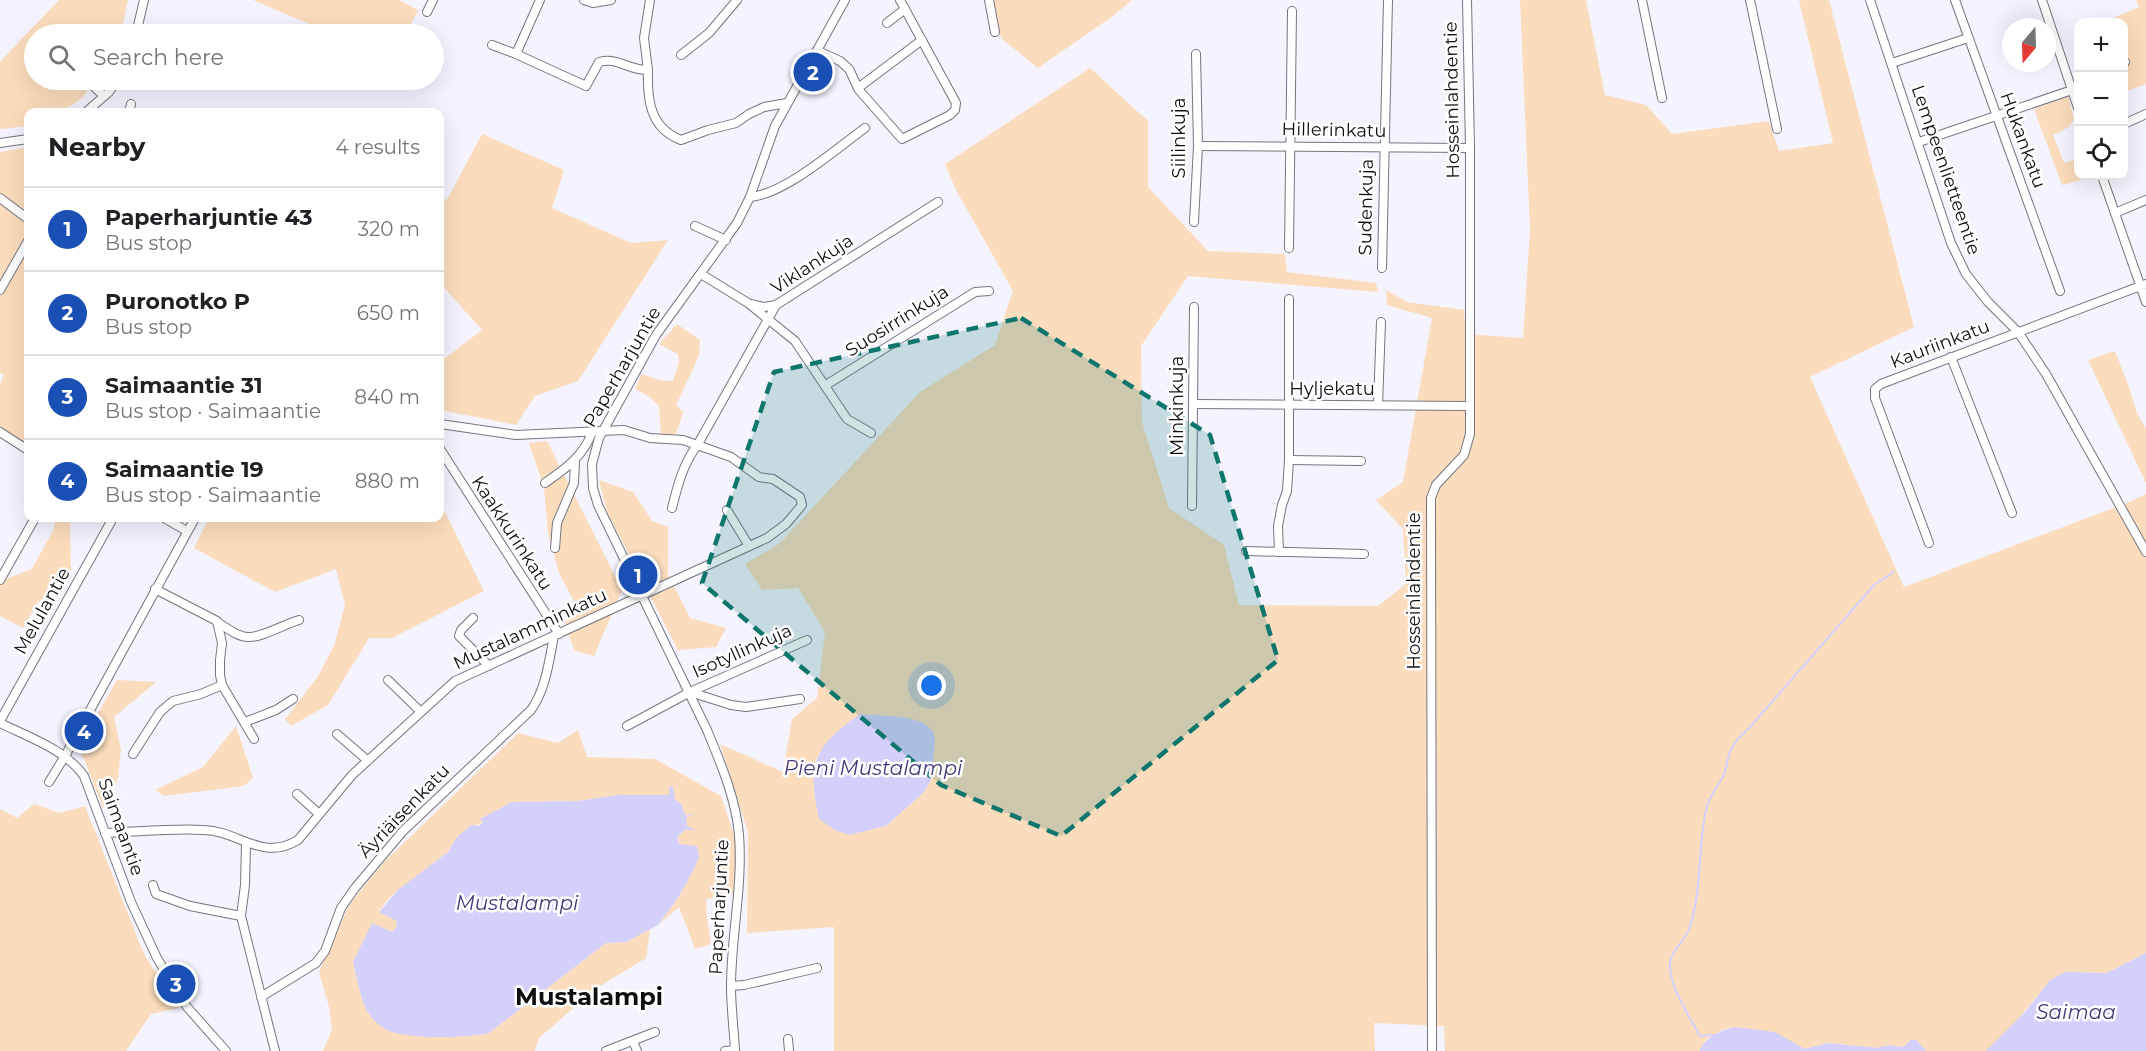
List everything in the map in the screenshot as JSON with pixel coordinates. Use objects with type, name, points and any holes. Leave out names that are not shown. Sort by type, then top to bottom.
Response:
[{"type":"street","points":[[138,24],[144,0]]},
{"type":"street","points":[[427,12],[433,0]]},
{"type":"street","points":[[516,54],[540,0]]},
{"type":"street","points":[[584,0],[593,3],[611,0]]},
{"type":"street","points":[[650,0],[644,38],[648,70],[647,94],[652,112],[661,127],[673,137],[681,140],[736,123],[749,114],[787,102]]},
{"type":"street","points":[[681,55],[709,33],[737,0]]},
{"type":"street","name":"Paperharjuntie","points":[[735,1051],[731,986],[739,880],[739,835],[735,809],[722,766],[690,692],[598,505],[593,488],[593,453],[602,432],[656,335],[737,223],[750,197],[775,126],[845,0]]},
{"type":"street","points":[[818,51],[840,61],[849,69],[858,88],[898,136],[905,138],[950,115],[955,110],[956,103],[900,0]]},
{"type":"street","points":[[989,0],[995,32]]},
{"type":"street","name":"Sudenkuja","points":[[1382,268],[1388,0]]},
{"type":"street","name":"Hosseinlahdentie","points":[[1432,1051],[1431,498],[1436,485],[1464,455],[1470,434],[1470,148],[1467,0]]},
{"type":"street","points":[[1642,0],[1662,98]]},
{"type":"street","points":[[1750,0],[1777,129]]},
{"type":"street","name":"Lempeenlietteentie","points":[[1870,0],[1951,243],[1966,274],[1988,302],[2018,332],[2046,374],[2146,552]]},
{"type":"street","name":"Hukankatu","points":[[1955,0],[2060,291]]},
{"type":"street","points":[[2042,0],[2074,86]]},
{"type":"street","points":[[887,23],[905,9]]},
{"type":"street","points":[[1289,248],[1292,11]]},
{"type":"street","points":[[1892,63],[1968,38]]},
{"type":"street","points":[[858,88],[922,40]]},
{"type":"street","points":[[492,45],[586,86],[599,62],[610,60],[634,70],[648,70]]},
{"type":"street","name":"Siilinkuja","points":[[1194,222],[1198,146],[1196,54]]},
{"type":"street","points":[[1919,142],[2074,89]]},
{"type":"street","points":[[98,90],[104,96]]},
{"type":"street","points":[[90,108],[109,90]]},
{"type":"street","points":[[2128,122],[2146,114]]},
{"type":"street","points":[[750,197],[758,196],[792,181],[865,128]]},
{"type":"street","points":[[0,142],[24,139]]},
{"type":"street","name":"Hillerinkatu","points":[[1198,146],[1470,148]]},
{"type":"street","points":[[2103,180],[2143,285],[2146,302]]},
{"type":"street","points":[[0,198],[24,216]]},
{"type":"street","points":[[2115,213],[2146,200]]},
{"type":"street","name":"Viklankuja","points":[[672,508],[689,456],[698,444],[776,305],[938,202]]},
{"type":"street","points":[[695,226],[726,240]]},
{"type":"street","points":[[0,290],[24,248]]},
{"type":"street","points":[[701,274],[747,303],[795,340],[846,419],[871,433]]},
{"type":"street","name":"Kauriinkatu","points":[[1929,543],[1875,398],[1875,389],[1881,384],[2143,285]]},
{"type":"street","name":"Suosirrinkuja","points":[[826,385],[975,292],[989,291]]},
{"type":"street","points":[[1279,552],[1278,526],[1287,491],[1289,299]]},
{"type":"street","points":[[747,303],[764,307],[776,305]]},
{"type":"street","name":"Minkinkuja","points":[[1192,506],[1194,306]]},
{"type":"street","points":[[1378,405],[1381,322]]},
{"type":"street","points":[[1951,357],[2012,513]]},
{"type":"street","name":"Hyljekatu","points":[[1193,404],[1470,406]]},
{"type":"street","points":[[444,425],[516,435],[624,430],[650,438],[672,438],[698,444]]},
{"type":"street","points":[[0,432],[24,447]]},
{"type":"street","points":[[545,483],[575,461],[592,432]]},
{"type":"street","name":"Mustalamminkatu","points":[[105,833],[211,830],[246,843],[275,848],[287,847],[298,840],[338,790],[368,760],[455,681],[766,538],[786,524],[800,509],[802,501],[791,490],[773,479],[759,477],[731,457],[698,444]]},
{"type":"street","name":"Kaakkurinkatu","points":[[444,455],[556,635]]},
{"type":"street","points":[[1288,460],[1361,461]]},
{"type":"street","points":[[555,548],[557,523],[574,483],[575,461]]},
{"type":"street","points":[[727,510],[749,546]]},
{"type":"street","points":[[0,580],[33,522]]},
{"type":"street","name":"Melulantie","points":[[0,722],[110,522]]},
{"type":"street","points":[[171,522],[188,531]]},
{"type":"street","points":[[49,782],[193,522]]},
{"type":"street","points":[[1246,551],[1364,554]]},
{"type":"street","points":[[155,589],[247,637],[299,620]]},
{"type":"street","points":[[473,618],[461,630],[459,636],[489,666]]},
{"type":"street","points":[[217,621],[222,643],[220,660],[222,685],[254,739]]},
{"type":"street","name":"Äyriäisenkatu","points":[[261,997],[316,963],[325,951],[341,908],[385,851],[403,831],[531,710],[538,701],[547,675],[556,635]]},
{"type":"street","name":"Isotyllinkuja","points":[[627,726],[690,692],[807,640]]},
{"type":"street","points":[[387,680],[421,712]]},
{"type":"street","points":[[133,754],[160,712],[174,701],[222,685]]},
{"type":"street","points":[[690,692],[731,705],[746,707],[800,699]]},
{"type":"street","points":[[245,722],[276,710],[293,699]]},
{"type":"street","points":[[0,722],[65,756]]},
{"type":"street","points":[[337,734],[368,760]]},
{"type":"street","name":"Saimaantie","points":[[65,756],[78,767],[84,776],[130,902],[158,958],[187,1007],[226,1051]]},
{"type":"street","points":[[297,794],[319,814]]},
{"type":"street","points":[[246,843],[242,916],[275,1051]]},
{"type":"street","points":[[153,885],[156,894],[172,901],[242,916]]},
{"type":"street","points":[[731,986],[817,968]]},
{"type":"street","points":[[606,1051],[655,1032]]},
{"type":"street","points":[[788,1039],[789,1051]]},
{"type":"street","points":[[633,1041],[637,1051]]},
{"type":"street","points":[[725,1051],[735,1051]]},
{"type":"highlighted area","points":[[1021,318],[1210,435],[1278,660],[1061,836],[941,785],[702,583],[774,372]]},
{"type":"shaded area","points":[[59,0],[128,0],[123,24],[36,24]]},
{"type":"shaded area","points":[[253,0],[399,0],[418,10],[411,24],[309,24]]},
{"type":"shaded area","points":[[993,0],[1132,0],[1113,16],[1038,68],[1001,38]]},
{"type":"shaded area","points":[[1520,0],[1586,0],[1605,95],[1646,105],[1672,134],[1769,121],[1779,151],[1833,143],[1799,0],[1829,0],[1914,327],[1810,377],[1904,587],[2146,494],[2146,953],[2107,973],[2065,972],[2039,994],[2006,1034],[1986,1051],[1926,1051],[1911,1040],[1903,1047],[1889,1045],[1876,1048],[1828,1043],[1805,1049],[1754,1030],[1735,1027],[1722,1030],[1706,1040],[1699,1051],[1445,1051],[1444,1026],[1374,1023],[1375,1051],[834,1051],[834,927],[747,933],[748,832],[720,744],[783,772],[792,719],[817,698],[825,632],[798,588],[762,590],[745,564],[779,544],[920,392],[995,345],[1013,291],[956,190],[945,164],[1090,68],[1148,121],[1148,187],[1208,251],[1285,254],[1287,272],[1376,283],[1378,292],[1188,276],[1141,346],[1142,422],[1169,508],[1224,545],[1239,605],[1378,606],[1406,584],[1403,529],[1376,500],[1403,482],[1432,318],[1387,305],[1386,290],[1407,302],[1464,310],[1466,334],[1523,338],[1530,230]],"holes":[[[935,741],[931,780],[923,793],[886,826],[815,801],[816,759]]]},
{"type":"shaded area","points":[[2136,0],[2146,0],[2146,84],[2128,91],[2128,18],[2113,18],[2139,7]]},
{"type":"shaded area","points":[[24,37],[24,90],[87,91],[66,108],[24,108],[24,126],[0,129],[0,62]]},
{"type":"shaded area","points":[[2068,96],[2074,119],[2069,127],[2053,135],[2064,163],[2074,160],[2074,180],[2081,180],[2062,185],[2034,109]]},
{"type":"shaded area","points":[[482,134],[564,170],[552,208],[631,243],[668,240],[578,381],[535,396],[516,425],[444,411],[444,359],[482,330],[444,287],[444,200],[448,198]]},
{"type":"shaded area","points":[[24,148],[24,443],[0,428],[0,385],[4,375],[0,373],[0,152]]},
{"type":"shaded area","points":[[677,324],[700,340],[699,356],[676,405],[683,412],[676,434],[661,435],[659,406],[650,397],[635,389],[642,374],[659,380],[673,381],[679,362],[678,354],[659,344]]},
{"type":"shaded area","points":[[2115,351],[2137,414],[2146,428],[2146,483],[2088,360]]},
{"type":"shaded area","points":[[547,441],[622,590],[594,656],[575,651],[565,625],[575,603],[559,573],[548,532],[544,488],[529,443]]},
{"type":"shaded area","points":[[599,480],[633,492],[652,521],[668,527],[668,574],[690,618],[726,628],[716,647],[678,650],[607,512]]},
{"type":"shaded area","points":[[444,510],[484,591],[392,638],[369,638],[328,705],[291,726],[285,719],[317,678],[334,646],[345,605],[336,569],[275,592],[194,548],[207,522],[444,522]]},
{"type":"shaded area","points":[[55,522],[70,522],[71,570],[48,595],[38,602],[23,628],[0,616],[0,581],[32,569],[54,529]]},
{"type":"shaded area","points":[[117,680],[156,682],[114,717],[121,750],[118,779],[103,808],[79,746]]},
{"type":"shaded area","points":[[236,726],[253,778],[244,786],[164,796],[155,790],[203,767]]},
{"type":"shaded area","points":[[578,730],[587,757],[655,759],[721,796],[734,835],[737,864],[735,894],[706,899],[711,944],[695,949],[679,907],[658,925],[678,898],[699,857],[679,844],[678,836],[686,829],[693,830],[687,827],[686,818],[692,814],[686,816],[681,804],[675,799],[673,787],[669,786],[669,795],[619,795],[577,801],[512,802],[457,837],[448,852],[389,898],[379,911],[397,921],[396,928],[353,962],[367,1011],[375,1020],[405,1032],[442,1036],[489,1033],[606,943],[626,942],[650,929],[646,958],[595,989],[539,1038],[535,1051],[323,1051],[332,1030],[329,1007],[319,972],[349,905],[384,862],[518,733],[558,743]]},
{"type":"shaded area","points":[[34,804],[59,813],[85,806],[144,954],[179,1008],[151,1014],[126,1051],[0,1051],[0,809],[17,818]]},
{"type":"water","name":"Pieni Mustalampi","points":[[860,714],[903,717],[922,722],[933,731],[935,741],[931,780],[923,793],[886,826],[849,835],[835,830],[819,819],[815,800],[815,770],[818,758],[832,736]]},
{"type":"water","name":"Mustalampi","points":[[669,786],[673,787],[675,799],[681,804],[686,816],[696,813],[686,818],[687,826],[697,831],[686,829],[678,836],[679,844],[697,846],[699,857],[678,898],[658,925],[626,942],[606,943],[489,1033],[467,1036],[413,1036],[385,1029],[369,1014],[362,1000],[353,962],[372,923],[392,932],[396,928],[397,921],[379,912],[399,889],[448,852],[457,837],[471,825],[479,826],[483,822],[480,819],[512,802],[577,801],[619,795],[669,795]]},
{"type":"water","name":"Saimaa","points":[[2146,953],[2146,1051],[1986,1051],[2025,1012],[2050,980],[2065,972],[2107,973]]},
{"type":"water","points":[[1735,1027],[1775,1032],[1805,1049],[1828,1043],[1876,1048],[1889,1045],[1903,1047],[1911,1040],[1917,1040],[1926,1051],[1699,1051],[1714,1035]]},
{"type":"waterway","points":[[1714,1035],[1700,1036],[1678,995],[1670,969],[1671,958],[1687,934],[1693,914],[1708,802],[1722,778],[1736,741],[1875,584],[1894,572]]},
{"type":"place","name":"Puronotko P","points":[[813,72]]},
{"type":"place","name":"Paperharjuntie 43","points":[[638,575]]},
{"type":"place","name":"Saimaantie 19","points":[[84,731]]},
{"type":"place","name":"Saimaantie 31","points":[[176,984]]},
{"type":"district","name":"Mustalampi","points":[[589,997]]}]
